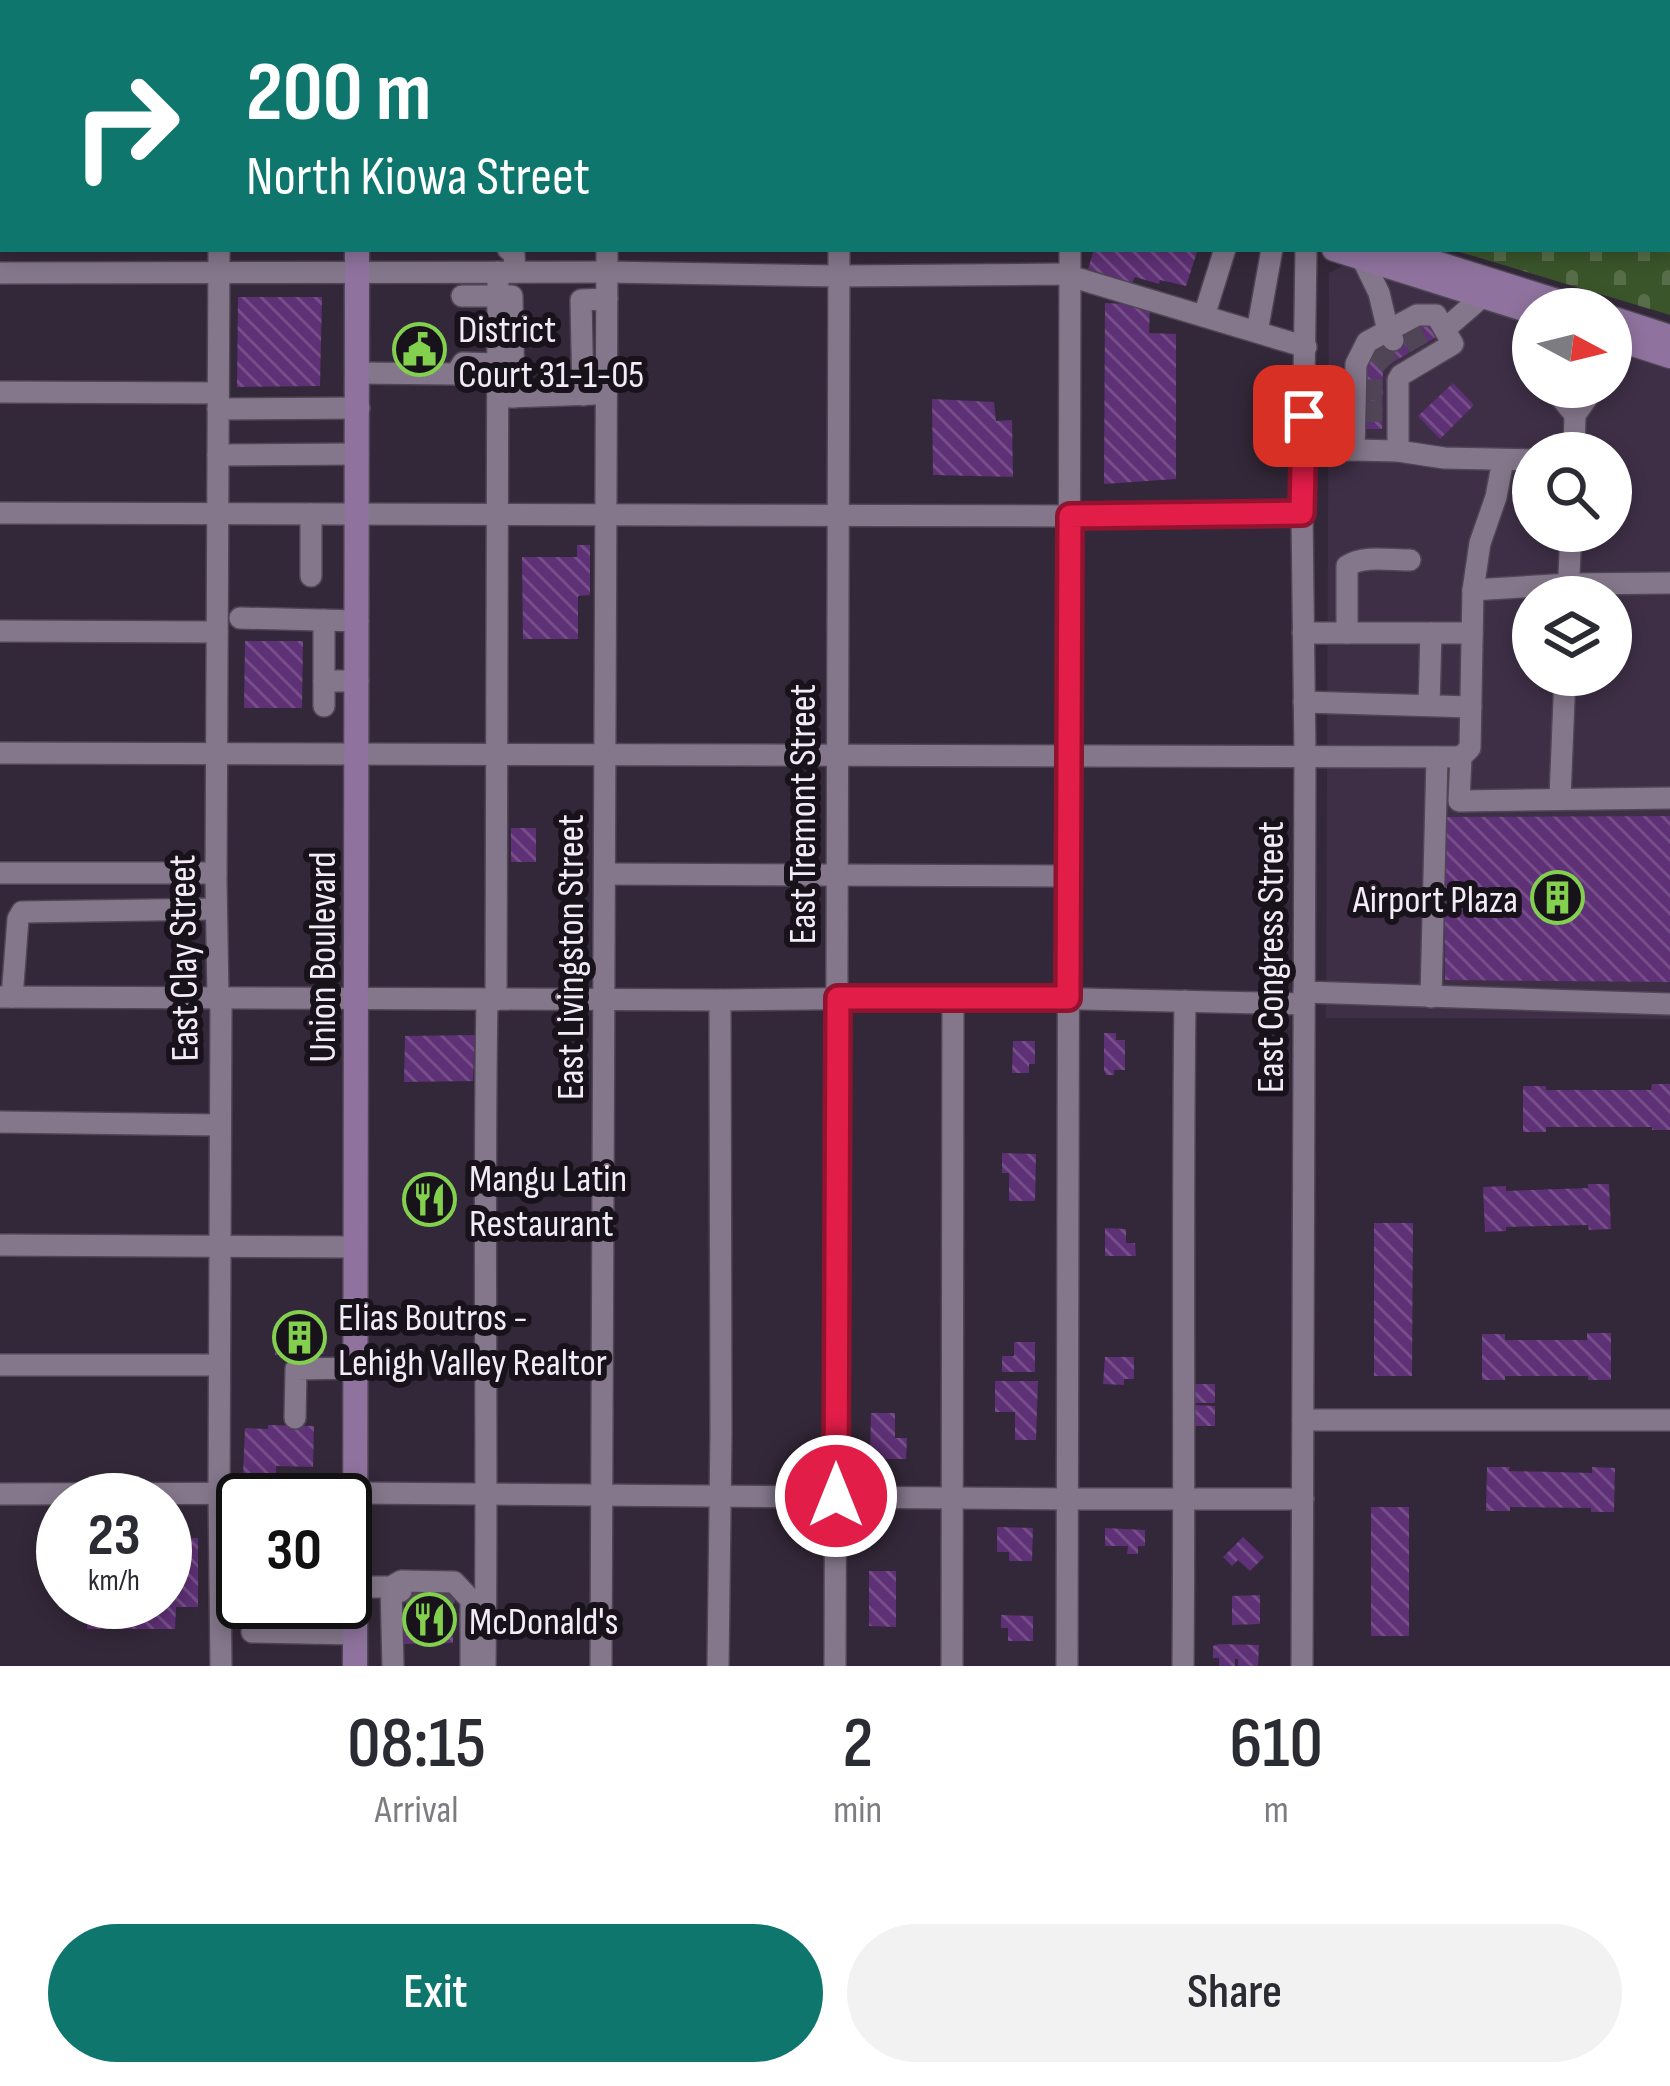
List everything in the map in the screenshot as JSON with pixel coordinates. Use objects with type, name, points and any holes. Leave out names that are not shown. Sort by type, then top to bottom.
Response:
[{"type":"main road","points":[[1343,252],[1512,305]]},
{"type":"main road","points":[[1412,252],[1460,259],[1531,288]]},
{"type":"main road","name":"Union Boulevard","points":[[355,1473],[357,261]]},
{"type":"main road","points":[[1632,325],[1670,337]]},
{"type":"main road","points":[[1632,344],[1670,356]]},
{"type":"main road","name":"Union Boulevard","points":[[355,1629],[355,1666]]},
{"type":"street","name":"East Clay Street","points":[[219,252],[219,1473]]},
{"type":"street","points":[[506,397],[498,364],[504,280],[512,252]]},
{"type":"street","points":[[652,252],[652,273]]},
{"type":"street","points":[[789,252],[789,275]]},
{"type":"street","name":"East Tremont Street","points":[[835,1666],[839,252]]},
{"type":"street","points":[[1067,1666],[1070,252]]},
{"type":"street","points":[[1204,316],[1224,252]]},
{"type":"street","points":[[1257,332],[1271,252]]},
{"type":"street","name":"East Congress Street","points":[[1302,1666],[1306,252]]},
{"type":"street","points":[[1362,258],[1379,292],[1398,452]]},
{"type":"street","points":[[0,273],[219,274],[357,261],[504,280]]},
{"type":"street","points":[[462,296],[504,280],[607,261],[652,273],[1063,274],[1306,347]]},
{"type":"street","name":"East Livingston Street","points":[[602,1666],[607,261]]},
{"type":"street","points":[[485,1666],[485,1126],[492,1000],[499,515],[512,296],[504,280]]},
{"type":"street","points":[[1445,329],[1483,296]]},
{"type":"street","points":[[583,394],[581,300],[607,299]]},
{"type":"street","points":[[1354,450],[1387,370],[1417,315],[1436,315],[1453,344],[1387,370]]},
{"type":"street","points":[[358,373],[456,374],[464,363],[498,364]]},
{"type":"street","points":[[0,392],[359,408]]},
{"type":"street","points":[[506,397],[606,394]]},
{"type":"street","points":[[1569,408],[1575,416]]},
{"type":"street","points":[[1575,432],[1580,408]]},
{"type":"street","points":[[1303,451],[1512,460]]},
{"type":"street","points":[[218,454],[358,454]]},
{"type":"street","points":[[1503,460],[1480,543],[1473,590],[1470,748],[1461,757],[1459,801],[1670,798]]},
{"type":"street","points":[[0,514],[1302,513]]},
{"type":"street","points":[[310,514],[311,576]]},
{"type":"street","points":[[1347,633],[1347,566],[1362,560],[1410,560]]},
{"type":"street","points":[[1632,586],[1670,583]]},
{"type":"street","points":[[1473,590],[1512,590]]},
{"type":"street","points":[[240,618],[358,621]]},
{"type":"street","points":[[324,620],[324,706]]},
{"type":"street","points":[[0,632],[217,632]]},
{"type":"street","points":[[1304,633],[1472,632]]},
{"type":"street","points":[[1429,705],[1431,633]]},
{"type":"street","points":[[324,681],[358,681]]},
{"type":"street","points":[[1560,798],[1564,696]]},
{"type":"street","points":[[1304,702],[1471,706]]},
{"type":"street","points":[[0,753],[1461,757]]},
{"type":"street","points":[[1431,997],[1437,757]]},
{"type":"street","points":[[0,873],[216,873]]},
{"type":"street","points":[[605,874],[1069,875]]},
{"type":"street","points":[[216,909],[22,912],[6,997],[1185,1001],[1431,997],[1670,1004]]},
{"type":"street","points":[[952,1666],[953,997]]},
{"type":"street","points":[[718,1666],[720,1000]]},
{"type":"street","points":[[1184,1666],[1185,1001]]},
{"type":"street","points":[[0,1122],[220,1125]]},
{"type":"street","points":[[0,1246],[356,1247]]},
{"type":"street","points":[[0,1365],[219,1365]]},
{"type":"street","points":[[295,1418],[296,1370],[356,1368]]},
{"type":"street","points":[[1303,1420],[1670,1420]]},
{"type":"street","points":[[372,1492],[1303,1498]]},
{"type":"street","points":[[0,1494],[216,1493]]},
{"type":"street","points":[[393,1666],[400,1581],[454,1582],[471,1600],[471,1666]]},
{"type":"street","points":[[372,1588],[397,1590]]},
{"type":"street","name":"East Clay Street","points":[[221,1629],[221,1666]]},
{"type":"street","points":[[252,1631],[355,1634]]},
{"type":"shaded area","name":"Airport Plaza","points":[[1344,265],[1512,318],[1512,408],[1632,408],[1632,356],[1670,368],[1670,1019],[1326,1018],[1329,273]]},
{"type":"green space","points":[[1460,252],[1670,252],[1670,315],[1632,304],[1632,288],[1580,288]]},
{"type":"building","points":[[1093,252],[1197,252],[1186,286],[1135,277],[1132,283],[1088,269]]},
{"type":"building","points":[[238,297],[322,297],[320,386],[237,387]]},
{"type":"building","points":[[1105,303],[1150,305],[1149,333],[1176,334],[1176,479],[1104,484]]},
{"type":"building","points":[[1426,321],[1436,337],[1383,368],[1382,429],[1364,429],[1365,368],[1373,352]]},
{"type":"building","points":[[1453,383],[1474,405],[1440,439],[1418,416]]},
{"type":"building","points":[[932,399],[994,402],[996,421],[1012,420],[1013,477],[933,475]]},
{"type":"building","points":[[577,545],[590,545],[590,595],[578,596],[578,639],[523,639],[522,557],[577,557]]},
{"type":"building","points":[[245,641],[303,641],[302,708],[244,708]]},
{"type":"building","name":"Airport Plaza","points":[[1670,816],[1670,982],[1445,980],[1444,817]]},
{"type":"building","points":[[511,828],[536,828],[536,862],[511,862]]},
{"type":"building","points":[[1104,1033],[1116,1033],[1116,1040],[1125,1040],[1125,1070],[1114,1070],[1114,1075],[1104,1070]]},
{"type":"building","points":[[475,1035],[473,1081],[404,1082],[405,1036]]},
{"type":"building","points":[[1013,1041],[1035,1041],[1035,1064],[1029,1064],[1029,1073],[1012,1073]]},
{"type":"building","points":[[1652,1084],[1670,1084],[1670,1130],[1546,1127],[1546,1132],[1523,1132],[1523,1086],[1651,1090]]},
{"type":"building","points":[[1002,1153],[1036,1154],[1035,1201],[1009,1201],[1009,1173],[1002,1173]]},
{"type":"building","points":[[1588,1184],[1609,1184],[1611,1229],[1589,1230],[1588,1225],[1485,1232],[1483,1187],[1506,1186],[1506,1191],[1588,1188]]},
{"type":"building","points":[[1374,1223],[1413,1223],[1412,1376],[1374,1376]]},
{"type":"building","points":[[1105,1228],[1126,1229],[1126,1243],[1135,1243],[1136,1256],[1105,1256]]},
{"type":"building","name":"Elias Boutros - Lehigh Valley Realtor","points":[[323,1322],[324,1354],[275,1355],[275,1323]]},
{"type":"building","points":[[1587,1333],[1611,1333],[1611,1380],[1505,1376],[1505,1380],[1482,1380],[1482,1334],[1505,1334],[1505,1340],[1587,1340]]},
{"type":"building","points":[[1014,1342],[1035,1342],[1035,1372],[1002,1372],[1002,1356],[1014,1356]]},
{"type":"building","points":[[1105,1357],[1134,1357],[1134,1379],[1124,1379],[1124,1385],[1103,1384]]},
{"type":"building","points":[[995,1381],[1038,1381],[1036,1440],[1015,1440],[1015,1412],[995,1412]]},
{"type":"building","points":[[1195,1384],[1215,1384],[1215,1403],[1195,1403]]},
{"type":"building","points":[[1195,1405],[1215,1406],[1215,1426],[1194,1426]]},
{"type":"building","points":[[871,1413],[895,1413],[895,1438],[907,1438],[906,1459],[870,1459]]},
{"type":"building","points":[[268,1425],[314,1426],[313,1467],[276,1466],[276,1473],[243,1473],[245,1428],[268,1429]]},
{"type":"building","points":[[1487,1467],[1592,1473],[1592,1467],[1615,1468],[1614,1512],[1510,1507],[1510,1511],[1486,1511]]},
{"type":"building","points":[[1371,1507],[1409,1507],[1409,1636],[1371,1636]]},
{"type":"building","points":[[997,1527],[1033,1528],[1032,1561],[1009,1561],[1009,1552],[997,1552]]},
{"type":"building","points":[[1105,1528],[1145,1530],[1145,1546],[1138,1546],[1138,1554],[1127,1554],[1128,1546],[1105,1546]]},
{"type":"building","points":[[1243,1537],[1264,1557],[1250,1571],[1238,1560],[1232,1566],[1223,1557]]},
{"type":"building","points":[[192,1538],[198,1538],[198,1607],[192,1607]]},
{"type":"building","points":[[869,1571],[896,1571],[896,1627],[869,1626]]},
{"type":"building","points":[[1260,1595],[1260,1624],[1232,1625],[1232,1596]]},
{"type":"building","points":[[406,1596],[453,1598],[453,1643],[401,1644]]},
{"type":"building","points":[[1001,1615],[1033,1616],[1033,1641],[1008,1641]]},
{"type":"building","points":[[1259,1645],[1258,1666],[1238,1666],[1235,1659],[1235,1666],[1219,1666],[1213,1646]]},
{"type":"tunnel","points":[[1410,331],[1419,347]]},
{"type":"tunnel","points":[[1375,350],[1390,364]]},
{"type":"tunnel","points":[[1365,390],[1382,390]]},
{"type":"tunnel","points":[[1364,412],[1382,411]]},
{"type":"tunnel","points":[[403,1592],[457,1593]]},
{"type":"place","name":"District Court 31-1-05","points":[[419,350]]},
{"type":"place","name":"Airport Plaza","points":[[1557,898]]},
{"type":"place","name":"Mangu Latin Restaurant","points":[[430,1199]]},
{"type":"place","name":"Elias Boutros - Lehigh Valley Realtor","points":[[299,1338]]},
{"type":"place","name":"McDonald's","points":[[430,1620]]},
{"type":"route","points":[[836,1496],[838,998],[1068,998],[1070,516],[1302,513],[1304,416]]}]
